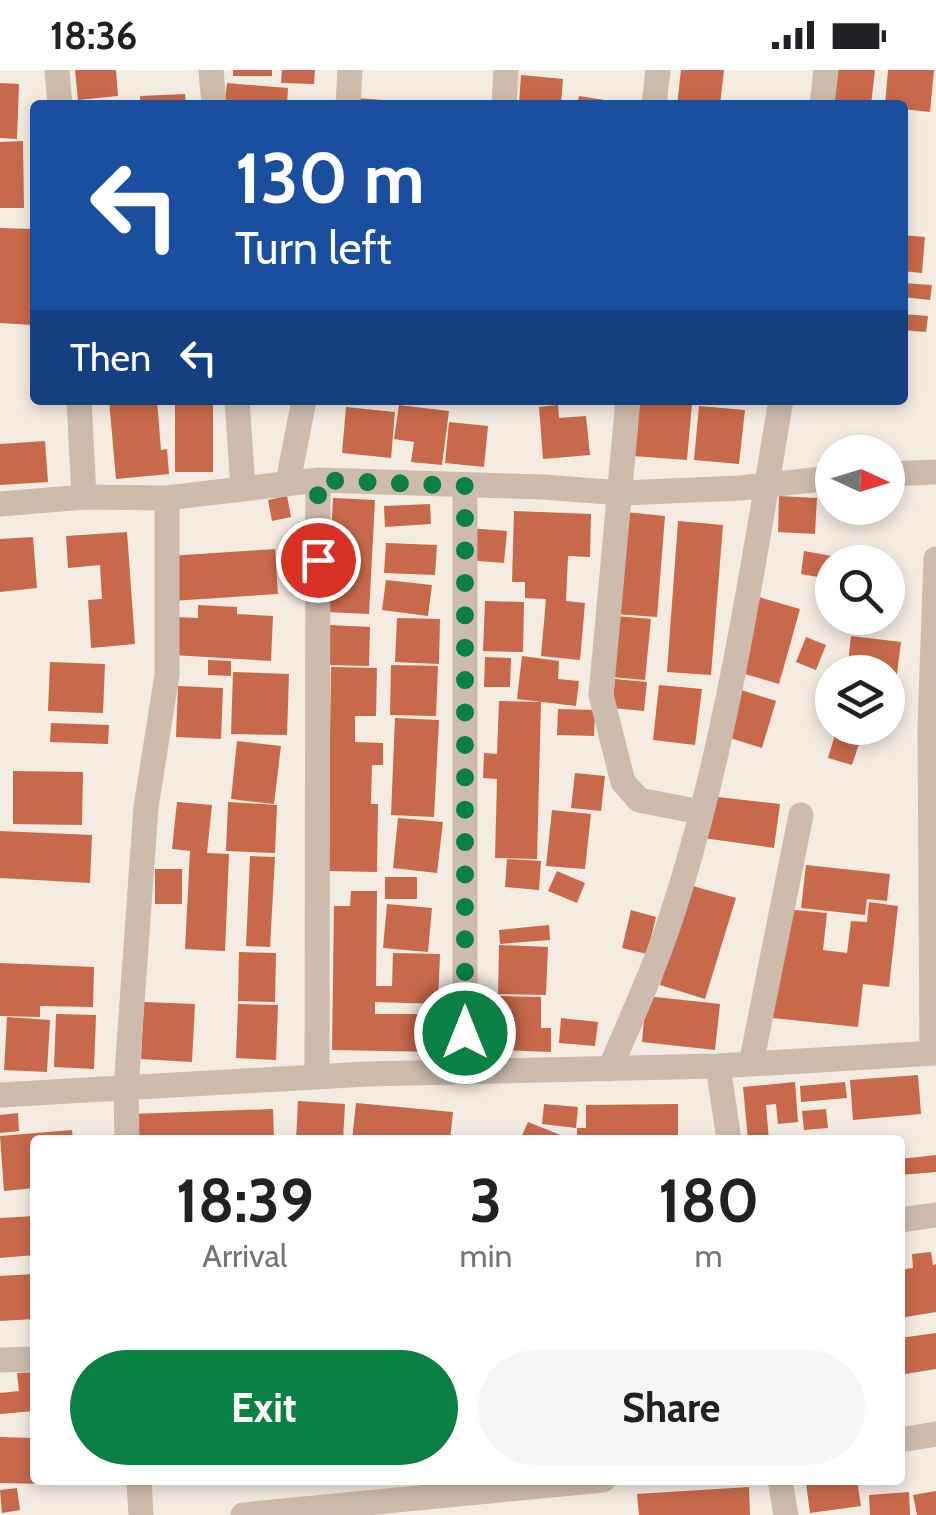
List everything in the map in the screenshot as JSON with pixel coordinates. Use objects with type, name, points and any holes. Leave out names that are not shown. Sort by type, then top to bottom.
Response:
[{"type":"street","points":[[57,70],[60,100]]},
{"type":"street","points":[[210,70],[213,100]]},
{"type":"street","points":[[348,100],[350,70]]},
{"type":"street","points":[[504,100],[506,70]]},
{"type":"street","points":[[655,100],[658,70]]},
{"type":"street","points":[[823,100],[826,70]]},
{"type":"street","points":[[79,405],[84,497]]},
{"type":"street","points":[[237,405],[243,488]]},
{"type":"street","points":[[288,482],[303,405]]},
{"type":"street","points":[[628,405],[602,696],[622,782],[638,800],[700,812]]},
{"type":"street","points":[[610,1069],[670,922],[700,812],[750,594],[780,405]]},
{"type":"street","points":[[905,473],[936,472]]},
{"type":"street","points":[[0,504],[84,497],[166,498],[318,480],[622,493],[815,480]]},
{"type":"street","points":[[318,480],[318,1076]]},
{"type":"street","points":[[465,486],[465,1072]]},
{"type":"street","points":[[127,1135],[126,1086],[146,807],[167,675],[166,498]]},
{"type":"street","points":[[0,1095],[318,1076],[718,1066],[934,1053],[930,727],[936,559]]},
{"type":"street","points":[[751,1064],[801,816]]},
{"type":"street","points":[[718,1066],[728,1135]]},
{"type":"street","points":[[905,1219],[936,1215]]},
{"type":"street","points":[[0,1360],[30,1359]]},
{"type":"street","points":[[905,1439],[936,1434]]},
{"type":"street","points":[[140,1485],[141,1515]]},
{"type":"street","points":[[243,1515],[565,1485]]},
{"type":"street","points":[[781,1485],[786,1515]]},
{"type":"building","points":[[75,70],[116,70],[118,96],[78,100]]},
{"type":"building","points":[[233,70],[272,70],[272,76],[233,76]]},
{"type":"building","points":[[282,70],[315,70],[314,84],[281,83]]},
{"type":"building","points":[[681,70],[724,70],[721,100],[678,100]]},
{"type":"building","points":[[834,70],[875,70],[872,100],[830,100]]},
{"type":"building","points":[[888,70],[934,70],[930,112],[908,110],[908,100],[885,100]]},
{"type":"building","points":[[521,75],[563,79],[561,100],[519,100]]},
{"type":"building","points":[[0,83],[19,84],[17,139],[0,138]]},
{"type":"building","points":[[227,83],[288,88],[287,100],[225,100]]},
{"type":"building","points":[[185,94],[186,100],[140,100],[140,96]]},
{"type":"building","points":[[23,141],[24,208],[0,208],[0,142]]},
{"type":"building","points":[[0,228],[30,229],[30,325],[0,323]]},
{"type":"building","points":[[908,236],[925,237],[922,273],[908,272]]},
{"type":"building","points":[[908,283],[932,285],[930,300],[908,298]]},
{"type":"building","points":[[908,314],[928,316],[926,332],[908,330]]},
{"type":"building","points":[[109,405],[157,405],[161,450],[167,449],[169,474],[116,479]]},
{"type":"building","points":[[175,405],[213,405],[213,472],[175,472]]},
{"type":"building","points":[[399,405],[449,411],[442,465],[411,462],[414,442],[394,439]]},
{"type":"building","points":[[558,405],[559,418],[586,416],[590,455],[543,459],[539,407]]},
{"type":"building","points":[[638,405],[692,405],[687,460],[633,456]]},
{"type":"building","points":[[699,406],[745,410],[739,464],[694,460]]},
{"type":"building","points":[[346,407],[395,412],[391,458],[342,453]]},
{"type":"building","points":[[449,422],[488,426],[484,467],[445,463]]},
{"type":"building","points":[[45,441],[48,482],[0,485],[0,444]]},
{"type":"building","points":[[287,496],[291,517],[272,521],[268,500]]},
{"type":"building","points":[[779,496],[815,498],[815,534],[778,532]]},
{"type":"building","points":[[333,498],[375,500],[369,614],[327,612]]},
{"type":"building","points":[[430,504],[431,524],[385,527],[384,506]]},
{"type":"building","points":[[514,511],[591,514],[590,557],[568,556],[566,601],[585,603],[580,660],[541,656],[546,599],[525,598],[525,582],[512,582]]},
{"type":"building","points":[[625,512],[665,516],[657,617],[616,614]]},
{"type":"building","points":[[678,521],[723,525],[711,675],[667,672]]},
{"type":"building","points":[[468,528],[507,531],[504,563],[465,560]]},
{"type":"building","points":[[127,532],[135,644],[91,648],[88,600],[102,599],[100,565],[68,568],[66,536]]},
{"type":"building","points":[[33,537],[37,588],[0,592],[0,539]]},
{"type":"building","points":[[386,543],[437,545],[435,575],[384,573]]},
{"type":"building","points":[[275,549],[278,594],[172,601],[169,556]]},
{"type":"building","points":[[804,551],[815,553],[815,576],[801,574]]},
{"type":"building","points":[[386,580],[432,585],[428,616],[382,610]]},
{"type":"building","points":[[759,597],[800,609],[779,684],[738,672]]},
{"type":"building","points":[[485,601],[524,602],[523,652],[483,651]]},
{"type":"building","points":[[198,605],[237,607],[237,614],[273,616],[271,661],[172,655],[174,617],[198,618]]},
{"type":"building","points":[[616,616],[651,619],[645,680],[611,677]]},
{"type":"building","points":[[397,618],[440,619],[439,664],[395,662]]},
{"type":"building","points":[[329,625],[370,627],[369,666],[328,665]]},
{"type":"building","points":[[851,636],[901,642],[899,655],[849,655]]},
{"type":"building","points":[[806,637],[826,645],[822,655],[815,655],[815,670],[796,662]]},
{"type":"building","points":[[522,656],[559,661],[558,679],[579,681],[576,706],[517,699]]},
{"type":"building","points":[[485,657],[511,658],[510,687],[484,687]]},
{"type":"building","points":[[208,660],[231,661],[231,676],[208,675]]},
{"type":"building","points":[[50,662],[105,664],[103,713],[48,711]]},
{"type":"building","points":[[391,665],[438,666],[436,716],[390,715]]},
{"type":"building","points":[[331,667],[377,668],[376,716],[355,716],[355,742],[383,743],[383,765],[372,765],[371,804],[378,804],[377,872],[328,871]]},
{"type":"building","points":[[233,672],[289,674],[287,735],[231,734]]},
{"type":"building","points":[[615,679],[647,682],[644,711],[612,708]]},
{"type":"building","points":[[659,685],[702,689],[695,745],[653,740]]},
{"type":"building","points":[[178,686],[223,688],[221,739],[176,737]]},
{"type":"building","points":[[735,688],[776,701],[762,748],[720,735]]},
{"type":"building","points":[[499,701],[541,702],[537,859],[495,858],[497,779],[483,778],[484,753],[497,754]]},
{"type":"building","points":[[558,709],[595,710],[594,736],[557,735]]},
{"type":"building","points":[[395,718],[439,720],[434,817],[391,815]]},
{"type":"building","points":[[51,723],[109,725],[108,744],[50,742]]},
{"type":"building","points":[[237,741],[281,746],[274,804],[231,799]]},
{"type":"building","points":[[832,745],[859,745],[852,765],[828,758]]},
{"type":"building","points":[[13,771],[83,772],[82,825],[13,824]]},
{"type":"building","points":[[575,773],[605,776],[601,811],[571,808]]},
{"type":"building","points":[[709,796],[780,804],[774,848],[703,838]]},
{"type":"building","points":[[177,802],[212,805],[207,853],[229,854],[225,951],[185,949],[190,851],[172,849]]},
{"type":"building","points":[[228,802],[277,805],[275,853],[226,851]]},
{"type":"building","points":[[552,810],[591,814],[585,869],[546,866]]},
{"type":"building","points":[[398,818],[443,822],[437,873],[393,868]]},
{"type":"building","points":[[0,831],[92,835],[90,883],[0,878]]},
{"type":"building","points":[[250,856],[275,857],[270,947],[246,946]]},
{"type":"building","points":[[507,859],[541,861],[539,890],[505,887]]},
{"type":"building","points":[[806,865],[890,874],[887,901],[867,899],[865,915],[801,908]]},
{"type":"building","points":[[155,869],[182,869],[182,904],[155,904]]},
{"type":"building","points":[[557,871],[585,883],[577,903],[548,891]]},
{"type":"building","points":[[385,877],[417,877],[417,899],[385,899]]},
{"type":"building","points":[[689,885],[736,898],[705,999],[660,985]]},
{"type":"building","points":[[351,891],[377,891],[376,986],[392,986],[393,953],[440,954],[438,1004],[375,1002],[375,1014],[438,1014],[437,1052],[332,1050],[334,906],[350,906]]},
{"type":"building","points":[[869,902],[898,906],[889,987],[863,984],[858,1027],[772,1018],[784,909],[827,913],[823,950],[847,953],[851,921],[867,922]]},
{"type":"building","points":[[387,904],[432,908],[428,952],[383,948]]},
{"type":"building","points":[[631,910],[656,917],[647,954],[622,948]]},
{"type":"building","points":[[549,925],[550,940],[500,944],[499,930]]},
{"type":"building","points":[[499,945],[548,947],[546,995],[498,994]]},
{"type":"building","points":[[239,952],[276,953],[275,1002],[238,1001]]},
{"type":"building","points":[[0,963],[94,967],[93,1007],[40,1006],[40,1017],[0,1016]]},
{"type":"building","points":[[501,996],[541,997],[541,1028],[551,1028],[551,1052],[499,1050]]},
{"type":"building","points":[[646,996],[720,1004],[715,1050],[642,1042]]},
{"type":"building","points":[[144,1002],[195,1004],[192,1062],[141,1059]]},
{"type":"building","points":[[238,1004],[278,1005],[276,1060],[236,1058]]},
{"type":"building","points":[[56,1014],[96,1015],[94,1069],[54,1067]]},
{"type":"building","points":[[7,1017],[50,1020],[47,1072],[4,1070]]},
{"type":"building","points":[[561,1018],[598,1022],[595,1046],[559,1043]]},
{"type":"building","points":[[918,1075],[921,1114],[853,1120],[850,1080]]},
{"type":"building","points":[[795,1082],[798,1122],[778,1124],[776,1104],[766,1105],[769,1135],[748,1135],[743,1087]]},
{"type":"building","points":[[845,1082],[847,1098],[801,1102],[800,1086]]},
{"type":"building","points":[[298,1101],[345,1104],[343,1135],[296,1135]]},
{"type":"building","points":[[356,1103],[453,1112],[451,1135],[353,1135]]},
{"type":"building","points":[[544,1104],[578,1107],[576,1128],[542,1124]]},
{"type":"building","points":[[678,1104],[678,1135],[577,1135],[577,1128],[586,1128],[586,1105]]},
{"type":"building","points":[[273,1109],[274,1135],[132,1135],[131,1114]]},
{"type":"building","points":[[826,1109],[828,1128],[804,1130],[802,1111]]},
{"type":"building","points":[[18,1113],[19,1131],[0,1133],[0,1115]]},
{"type":"building","points":[[528,1122],[560,1135],[522,1135]]},
{"type":"building","points":[[72,1130],[72,1135],[30,1135],[30,1188],[4,1191],[0,1136]]},
{"type":"building","points":[[936,1155],[936,1172],[905,1175],[905,1158]]},
{"type":"building","points":[[30,1216],[30,1255],[0,1258],[0,1218]]},
{"type":"building","points":[[931,1252],[933,1265],[936,1264],[936,1312],[905,1317],[905,1269],[913,1268],[912,1254]]},
{"type":"building","points":[[30,1274],[30,1319],[0,1321],[0,1276]]},
{"type":"building","points":[[936,1333],[936,1369],[905,1374],[905,1337]]},
{"type":"building","points":[[30,1372],[30,1411],[0,1414],[0,1393],[19,1391],[17,1373]]},
{"type":"building","points":[[0,1437],[30,1438],[30,1484],[0,1483]]},
{"type":"building","points":[[806,1485],[858,1485],[861,1506],[810,1513]]},
{"type":"building","points":[[749,1487],[750,1515],[639,1515],[637,1494]]},
{"type":"building","points":[[17,1488],[20,1510],[2,1513],[0,1490]]},
{"type":"building","points":[[936,1491],[936,1515],[917,1515],[913,1495]]},
{"type":"building","points":[[909,1492],[910,1515],[870,1515],[869,1495]]},
{"type":"route","points":[[318,560],[318,480],[465,486],[465,1033]]}]
